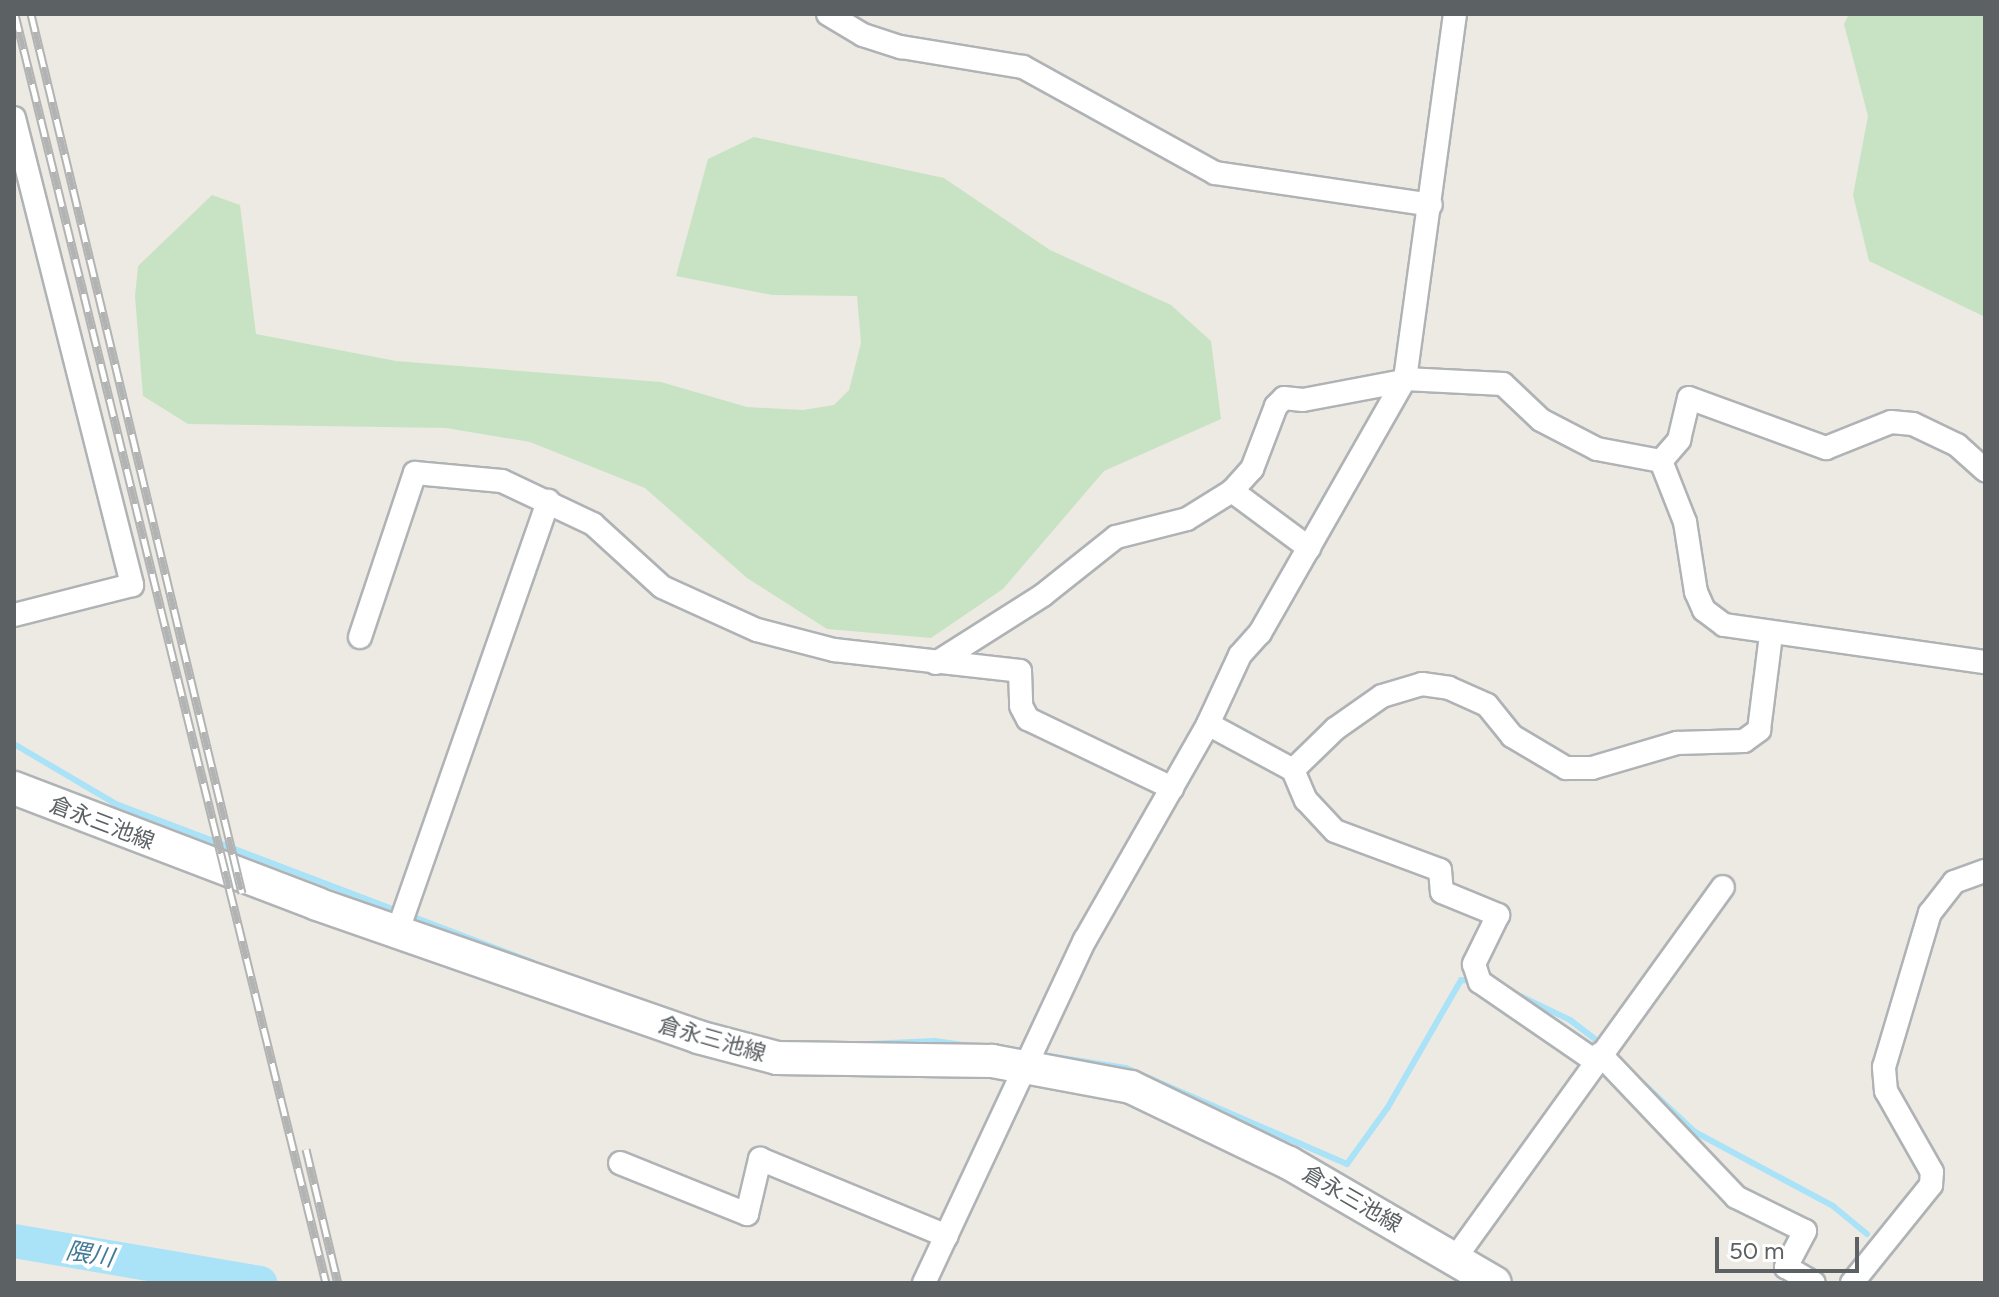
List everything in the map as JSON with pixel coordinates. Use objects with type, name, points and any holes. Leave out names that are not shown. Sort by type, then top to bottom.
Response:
[{"type":"main road","name":"倉永三池線","points":[[14,788],[397,933],[698,1037],[777,1058],[937,1056],[1024,1066],[1131,1087],[1174,1105],[1456,1257],[1495,1283]]},
{"type":"street","points":[[828,14],[863,35],[901,47],[1023,67],[1215,173],[1431,205]]},
{"type":"street","points":[[924,1283],[1085,940],[1208,724],[1240,655],[1260,633],[1404,380],[1431,205],[1455,14]]},
{"type":"street","points":[[14,118],[132,585],[14,615]]},
{"type":"street","points":[[936,663],[1043,595],[1116,537],[1187,519],[1232,491],[1252,469],[1276,406],[1284,398],[1303,400],[1404,380],[1503,384],[1541,420],[1597,449],[1661,461]]},
{"type":"street","points":[[1661,461],[1679,440],[1689,398],[1826,448],[1891,422],[1913,424],[1957,445],[1985,470]]},
{"type":"street","points":[[1661,461],[1685,522],[1704,610],[1724,625],[1771,635],[1985,662]]},
{"type":"street","points":[[360,637],[415,473],[502,481],[593,524],[662,587],[712,613],[790,641],[936,663],[1020,671],[1021,706],[1028,719],[1172,788]]},
{"type":"street","points":[[1232,491],[1309,548]]},
{"type":"street","points":[[397,933],[548,501]]},
{"type":"street","points":[[1293,770],[1335,729],[1382,696],[1422,684],[1449,688],[1487,705],[1512,736],[1566,768],[1592,768],[1677,743],[1744,741],[1759,730],[1771,635]]},
{"type":"street","points":[[1208,724],[1293,770],[1306,800],[1335,831],[1440,870],[1442,892],[1498,915],[1474,964],[1480,982],[1598,1058],[1736,1197],[1805,1231],[1786,1267],[1814,1283]]},
{"type":"street","points":[[1852,1283],[1931,1185],[1932,1172],[1886,1091],[1884,1067],[1930,913],[1954,882],[1985,871]]},
{"type":"street","points":[[1456,1257],[1723,887]]},
{"type":"street","points":[[620,1163],[747,1214],[760,1159],[947,1236]]},
{"type":"green space","points":[[1849,14],[1985,14],[1985,317],[1869,261],[1853,195],[1868,116],[1844,24]]},
{"type":"green space","points":[[754,137],[944,178],[1050,250],[1171,305],[1211,341],[1221,419],[1104,471],[1003,589],[931,638],[827,629],[747,578],[645,488],[530,442],[446,428],[188,424],[143,396],[135,296],[138,266],[212,195],[240,205],[256,334],[396,361],[661,382],[747,407],[803,410],[834,405],[849,390],[861,343],[857,296],[772,295],[676,276],[708,159]]},
{"type":"waterway","points":[[14,744],[116,804],[532,962]]},
{"type":"waterway","points":[[1036,1054],[1126,1068],[1347,1164],[1388,1107],[1461,980],[1473,981]]},
{"type":"waterway","points":[[1514,993],[1570,1020],[1604,1046]]},
{"type":"waterway","points":[[869,1044],[935,1041],[970,1046]]},
{"type":"waterway","points":[[1634,1075],[1695,1132],[1833,1206],[1867,1234]]},
{"type":"waterway","name":"隈川","points":[[14,1241],[260,1283]]},
{"type":"railway","points":[[15,14],[326,1283]]},
{"type":"railway","points":[[31,14],[242,893]]},
{"type":"railway","points":[[306,1149],[338,1283]]}]
